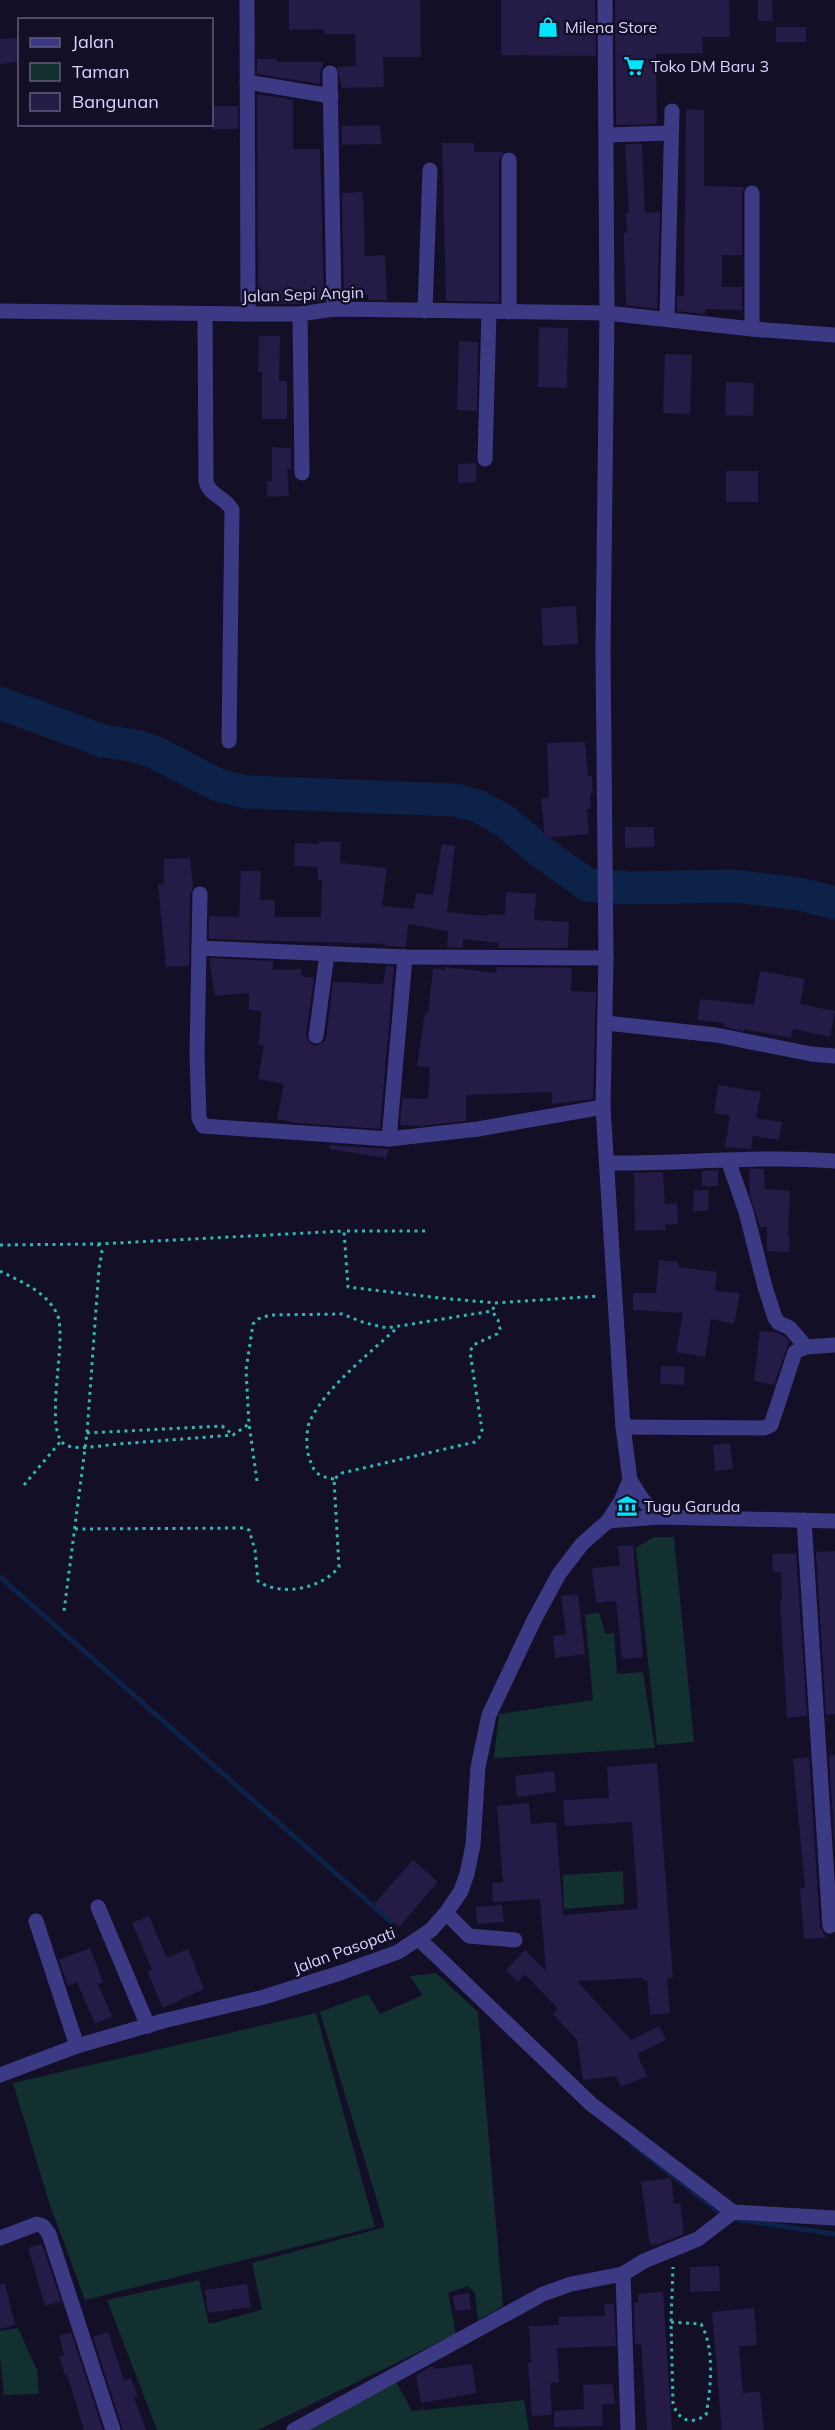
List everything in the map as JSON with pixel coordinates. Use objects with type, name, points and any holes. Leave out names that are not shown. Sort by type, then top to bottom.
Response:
[{"type":"street","points":[[247,0],[248,314]]},
{"type":"street","points":[[605,0],[607,313],[603,651],[606,1023],[603,1107],[623,1427],[630,1480],[642,1499],[659,1517]]},
{"type":"street","points":[[330,73],[334,309]]},
{"type":"street","points":[[247,82],[331,96]]},
{"type":"street","points":[[668,318],[672,111]]},
{"type":"street","points":[[606,135],[671,133]]},
{"type":"street","points":[[509,160],[509,312]]},
{"type":"street","points":[[425,311],[430,170]]},
{"type":"street","points":[[752,193],[752,329]]},
{"type":"street","name":"Jalan Sepi Angin","points":[[0,310],[205,314],[300,314],[334,309],[607,313],[752,329],[835,335]]},
{"type":"street","points":[[485,459],[489,312]]},
{"type":"street","points":[[205,314],[206,481],[208,489],[228,503],[232,510],[230,741]]},
{"type":"street","points":[[300,314],[302,473]]},
{"type":"street","points":[[200,894],[197,1053],[199,1118],[203,1126],[389,1139],[478,1129],[603,1107]]},
{"type":"street","points":[[199,948],[405,957],[606,958]]},
{"type":"street","points":[[316,1036],[327,954]]},
{"type":"street","points":[[389,1139],[405,957]]},
{"type":"street","points":[[606,1023],[716,1035],[812,1054],[835,1056]]},
{"type":"street","points":[[607,1163],[658,1164],[790,1157],[835,1161]]},
{"type":"street","points":[[728,1160],[746,1212],[775,1318],[779,1323],[790,1328],[806,1347]]},
{"type":"street","points":[[623,1427],[764,1428],[771,1425],[795,1352],[806,1347],[835,1345]]},
{"type":"street","name":"Jalan Pasopati","points":[[0,2075],[77,2046],[264,1997],[340,1973],[398,1952],[419,1939],[446,1913],[461,1891],[467,1874],[473,1845],[478,1767],[489,1715],[559,1574],[582,1545],[608,1521],[621,1501],[630,1480]]},
{"type":"street","points":[[608,1521],[659,1517],[835,1521]]},
{"type":"street","points":[[804,1520],[830,1926]]},
{"type":"street","points":[[98,1907],[148,2026]]},
{"type":"street","points":[[446,1913],[469,1936],[515,1940]]},
{"type":"street","points":[[36,1921],[77,2046]]},
{"type":"street","points":[[419,1939],[591,2104],[731,2214],[835,2218]]},
{"type":"street","points":[[294,2430],[543,2295],[571,2284],[623,2274],[644,2260],[707,2233],[731,2214]]},
{"type":"street","points":[[0,2238],[37,2224],[43,2226],[49,2234],[113,2430]]},
{"type":"street","points":[[623,2274],[628,2430]]},
{"type":"path","points":[[344,1231],[348,1287],[496,1303],[616,1295]]},
{"type":"path","points":[[0,1245],[98,1244],[344,1231],[425,1231]]},
{"type":"path","points":[[64,1611],[87,1433],[89,1380],[102,1252],[98,1244]]},
{"type":"path","points":[[0,1271],[45,1296],[57,1314],[62,1329],[54,1420],[61,1441],[67,1446],[233,1435],[249,1424]]},
{"type":"path","points":[[492,1311],[496,1303]]},
{"type":"path","points":[[257,1481],[249,1424],[246,1370],[253,1324],[258,1319],[270,1315],[342,1314],[387,1328],[492,1311]]},
{"type":"path","points":[[399,1326],[322,1402],[308,1423],[307,1453],[314,1472],[318,1476],[334,1479],[342,1473],[475,1442],[482,1430],[470,1352],[473,1345],[497,1334],[500,1329],[498,1320],[492,1311]]},
{"type":"path","points":[[87,1433],[222,1426],[233,1435]]},
{"type":"path","points":[[24,1485],[61,1441]]},
{"type":"path","points":[[75,1529],[244,1528],[249,1530],[252,1539],[258,1581],[267,1587],[306,1589],[318,1584],[339,1567],[334,1479]]},
{"type":"path","points":[[671,2322],[701,2324],[705,2331],[710,2366],[709,2400],[706,2415],[700,2419],[686,2420],[679,2417],[674,2404],[671,2322],[673,2248]]},
{"type":"green space","points":[[654,1537],[674,1537],[694,1742],[657,1745],[636,1548]]},
{"type":"green space","points":[[599,1612],[605,1634],[614,1633],[617,1674],[643,1672],[655,1748],[494,1758],[499,1714],[593,1700],[585,1615]]},
{"type":"green space","points":[[623,1871],[624,1904],[564,1909],[563,1875]]},
{"type":"green space","points":[[436,1973],[478,2012],[503,2306],[478,2320],[475,2293],[468,2286],[448,2293],[456,2334],[258,2430],[157,2430],[107,2300],[199,2280],[209,2324],[262,2310],[252,2263],[385,2227],[320,2012],[368,1994],[380,2014],[423,1995],[410,1976]]},
{"type":"green space","points":[[316,2013],[375,2227],[85,2300],[49,2202],[13,2083]]},
{"type":"green space","points":[[18,2328],[37,2370],[39,2394],[4,2395],[0,2331]]},
{"type":"green space","points":[[396,2382],[412,2411],[524,2400],[529,2430],[308,2430]]},
{"type":"building","points":[[289,0],[420,0],[421,57],[383,57],[384,87],[342,88],[337,67],[356,66],[355,34],[324,34],[324,29],[289,30]]},
{"type":"building","name":"Milena Store","points":[[501,0],[595,0],[596,56],[501,55]]},
{"type":"building","points":[[615,0],[729,0],[730,37],[702,37],[703,53],[656,54],[657,124],[616,125]]},
{"type":"building","points":[[758,0],[772,0],[773,21],[758,21]]},
{"type":"building","points":[[776,27],[806,27],[806,42],[776,42]]},
{"type":"building","points":[[18,38],[18,62],[0,64],[0,39]]},
{"type":"building","points":[[257,59],[277,59],[277,62],[324,62],[320,73],[320,84],[257,74]]},
{"type":"building","points":[[257,94],[293,100],[293,149],[320,149],[324,301],[299,304],[258,304]]},
{"type":"building","points":[[213,106],[238,106],[238,129],[212,129]]},
{"type":"building","points":[[686,110],[704,110],[704,186],[745,187],[742,193],[742,255],[722,255],[722,287],[742,287],[742,310],[705,309],[705,314],[677,311],[677,296],[684,296]]},
{"type":"building","points":[[380,125],[382,144],[342,145],[342,126]]},
{"type":"building","points":[[442,143],[474,143],[474,152],[504,152],[499,160],[499,302],[446,301]]},
{"type":"building","points":[[625,144],[642,144],[645,213],[660,212],[657,309],[626,305],[624,233],[627,233],[626,213],[629,213]]},
{"type":"building","points":[[363,192],[365,256],[385,255],[387,300],[369,300],[368,295],[344,296],[342,193]]},
{"type":"building","points":[[539,327],[568,328],[567,388],[538,387]]},
{"type":"building","points":[[259,336],[280,336],[279,381],[287,381],[287,419],[262,419],[262,372],[258,372]]},
{"type":"building","points":[[459,341],[478,342],[477,411],[457,410]]},
{"type":"building","points":[[665,354],[692,355],[690,414],[663,413]]},
{"type":"building","points":[[726,382],[754,383],[753,416],[725,415]]},
{"type":"building","points":[[272,447],[291,448],[291,469],[287,469],[289,496],[267,497],[267,482],[272,481]]},
{"type":"building","points":[[476,463],[476,482],[458,483],[458,464]]},
{"type":"building","points":[[726,471],[758,471],[758,502],[726,502]]},
{"type":"building","points":[[576,606],[578,644],[543,646],[541,608]]},
{"type":"building","points":[[585,742],[588,776],[592,776],[593,793],[590,793],[591,809],[587,809],[589,834],[545,838],[541,798],[549,798],[547,743]]},
{"type":"building","points":[[625,827],[654,827],[654,847],[625,848]]},
{"type":"building","points":[[319,841],[341,842],[340,863],[387,868],[382,906],[414,909],[416,893],[433,895],[442,844],[455,846],[447,912],[487,916],[488,914],[505,915],[506,892],[536,894],[534,920],[569,922],[568,948],[498,948],[499,943],[463,939],[463,948],[447,947],[448,931],[408,924],[406,947],[385,946],[385,944],[209,939],[209,916],[239,917],[241,871],[261,871],[260,900],[275,900],[275,917],[321,917],[322,880],[318,880],[318,867],[294,866],[295,843],[319,844]]},
{"type":"building","points":[[190,858],[193,888],[190,894],[189,966],[166,967],[158,884],[164,884],[164,859]]},
{"type":"building","points":[[209,958],[273,961],[273,970],[301,969],[302,976],[314,978],[306,1035],[310,1043],[315,1046],[326,1038],[333,982],[383,984],[386,966],[394,966],[380,1129],[296,1123],[277,1119],[284,1084],[258,1079],[264,1045],[259,1045],[261,1011],[249,1010],[249,993],[215,996]]},
{"type":"building","points":[[445,967],[496,973],[497,967],[572,968],[571,991],[596,992],[593,1099],[552,1104],[552,1092],[466,1095],[466,1121],[421,1126],[400,1125],[402,1098],[428,1099],[430,1067],[417,1066],[425,1013],[428,1014],[433,968],[445,970]]},
{"type":"building","points":[[760,971],[805,979],[800,1004],[835,1011],[830,1037],[793,1029],[791,1038],[724,1027],[724,1023],[697,1020],[700,999],[754,1005]]},
{"type":"building","points":[[718,1085],[761,1092],[756,1118],[782,1122],[779,1140],[753,1136],[751,1149],[725,1147],[730,1116],[714,1113]]},
{"type":"building","points":[[330,1145],[389,1149],[386,1158],[329,1149]]},
{"type":"building","points":[[749,1169],[764,1169],[765,1189],[790,1191],[789,1252],[767,1251],[767,1227],[760,1227],[750,1195]]},
{"type":"building","points":[[718,1170],[718,1186],[702,1186],[702,1171]]},
{"type":"building","points":[[663,1172],[665,1204],[677,1203],[678,1224],[665,1225],[666,1230],[635,1231],[634,1173]]},
{"type":"building","points":[[694,1190],[709,1190],[708,1211],[693,1211]]},
{"type":"building","points":[[659,1260],[678,1262],[678,1267],[717,1272],[715,1291],[740,1293],[734,1324],[711,1319],[705,1357],[676,1352],[683,1313],[633,1310],[633,1293],[656,1293]]},
{"type":"building","points":[[760,1331],[776,1332],[789,1342],[774,1385],[754,1381]]},
{"type":"building","points":[[661,1366],[685,1367],[684,1385],[660,1384]]},
{"type":"building","points":[[730,1443],[733,1469],[715,1471],[713,1445]]},
{"type":"building","points":[[633,1545],[643,1657],[622,1659],[616,1601],[596,1603],[592,1568],[620,1566],[618,1546]]},
{"type":"building","points":[[835,1551],[835,1714],[826,1715],[816,1552]]},
{"type":"building","points":[[796,1553],[807,1716],[787,1718],[780,1600],[782,1600],[781,1572],[773,1572],[772,1554]]},
{"type":"building","points":[[578,1594],[585,1654],[555,1658],[553,1636],[566,1634],[561,1596]]},
{"type":"building","points":[[835,1755],[835,1851],[829,1756]]},
{"type":"building","points":[[809,1757],[820,1927],[826,1938],[804,1939],[800,1888],[805,1888],[793,1759]]},
{"type":"building","points":[[657,1763],[673,1978],[667,1979],[670,2013],[650,2015],[647,1980],[643,1978],[577,1981],[631,2040],[659,2026],[666,2040],[637,2054],[647,2076],[621,2087],[616,2076],[583,2080],[577,2040],[553,2014],[558,2009],[525,1974],[518,1982],[506,1970],[525,1950],[546,1971],[540,1899],[493,1902],[492,1883],[503,1882],[497,1806],[529,1803],[531,1824],[556,1822],[563,1915],[638,1909],[632,1822],[565,1826],[563,1800],[609,1798],[607,1767]]},
{"type":"building","points":[[554,1771],[556,1792],[517,1797],[515,1776]]},
{"type":"building","points":[[413,1860],[438,1882],[399,1927],[374,1904]]},
{"type":"building","points":[[502,1905],[504,1922],[477,1924],[476,1907]]},
{"type":"building","points":[[149,1916],[167,1958],[188,1949],[204,1989],[163,2008],[147,1971],[152,1970],[132,1923]]},
{"type":"building","points":[[90,1948],[103,1982],[98,1984],[112,2016],[95,2024],[77,1982],[68,1986],[59,1960]]},
{"type":"building","points":[[671,2178],[674,2204],[680,2203],[684,2234],[660,2244],[650,2245],[641,2182]]},
{"type":"building","points":[[42,2244],[61,2301],[45,2306],[28,2248]]},
{"type":"building","points":[[719,2266],[720,2291],[690,2292],[690,2267]]},
{"type":"building","points":[[5,2284],[15,2325],[0,2329],[0,2285]]},
{"type":"building","points":[[247,2284],[251,2307],[208,2313],[205,2290]]},
{"type":"building","points":[[663,2292],[672,2430],[647,2430],[641,2344],[635,2345],[634,2303],[638,2302],[638,2294]]},
{"type":"building","points":[[469,2293],[471,2309],[455,2311],[453,2296]]},
{"type":"building","points":[[604,2304],[614,2304],[616,2346],[557,2348],[559,2382],[550,2383],[552,2415],[532,2416],[528,2363],[531,2363],[529,2326],[559,2325],[558,2317],[605,2316]]},
{"type":"building","points":[[754,2308],[757,2345],[739,2346],[743,2393],[760,2392],[764,2430],[722,2430],[712,2312]]},
{"type":"building","points":[[71,2332],[103,2430],[84,2430],[67,2374],[65,2375],[59,2356],[64,2355],[59,2336]]},
{"type":"building","points":[[108,2332],[124,2380],[131,2378],[138,2396],[134,2397],[146,2430],[123,2430],[93,2337]]},
{"type":"building","points":[[472,2364],[476,2393],[421,2403],[416,2375],[434,2366],[434,2369]]},
{"type":"building","points":[[613,2384],[615,2404],[602,2405],[603,2426],[554,2427],[554,2411],[584,2409],[583,2385]]},
{"type":"waterway","points":[[0,703],[103,741],[136,746],[154,752],[218,785],[246,792],[454,800],[478,806],[506,822],[541,852],[588,885],[630,888],[735,886],[799,894],[835,903]]},
{"type":"waterway","points":[[0,1577],[391,1922]]},
{"type":"waterway","points":[[632,2144],[727,2218],[835,2234]]},
{"type":"place","name":"Milena Store","points":[[548,27]]},
{"type":"place","name":"Toko DM Baru 3","points":[[634,66]]},
{"type":"place","name":"Tugu Garuda","points":[[627,1506]]}]
